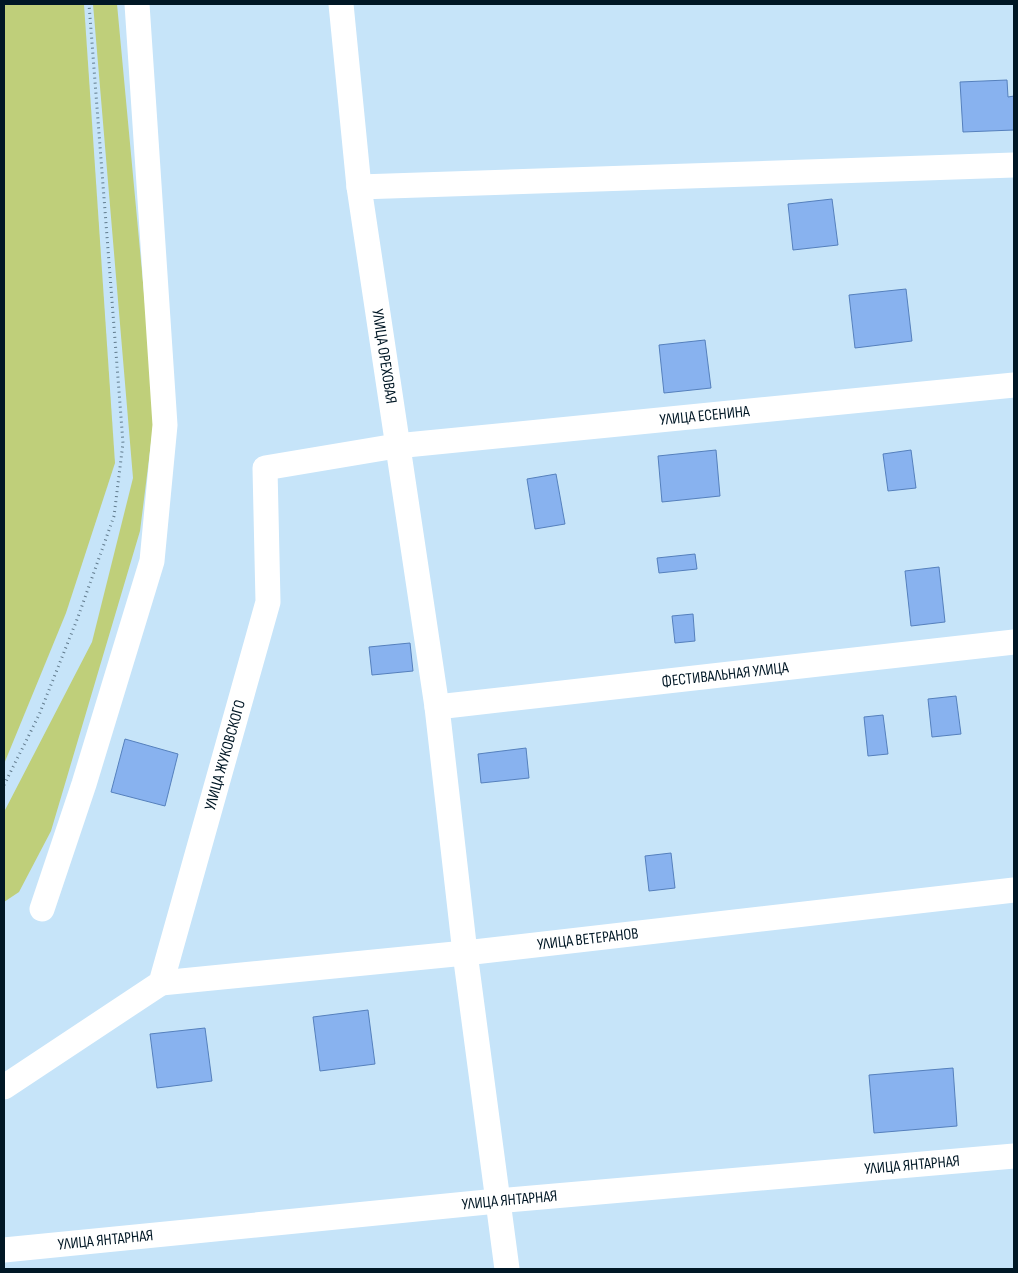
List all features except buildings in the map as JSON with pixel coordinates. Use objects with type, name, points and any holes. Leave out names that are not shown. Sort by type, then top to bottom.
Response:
[{"type":"street","points":[[42,909],[84,784],[152,561],[165,425],[137,4]]},
{"type":"street","name":"УЛИЦА ОРЕХОВАЯ","points":[[341,4],[359,188],[436,708],[465,953],[507,1269]]},
{"type":"street","points":[[359,188],[1014,166]]},
{"type":"street","name":"УЛИЦА ЕСЕНИНА","points":[[396,446],[1014,385]]},
{"type":"street","name":"УЛИЦА ЖУКОВСКОГО","points":[[161,983],[268,602],[265,468],[396,446]]},
{"type":"street","name":"ФЕСТИВАЛЬНАЯ УЛИЦА","points":[[436,708],[1014,642]]},
{"type":"street","name":"УЛИЦА ВЕТЕРАНОВ","points":[[161,983],[465,953],[1014,890]]},
{"type":"street","points":[[4,1087],[161,983]]},
{"type":"street","name":"УЛИЦА ЯНТАРНАЯ","points":[[4,1250],[497,1201],[1014,1156]]},
{"type":"path","points":[[4,785],[40,715],[114,516],[123,443],[89,4]]},
{"type":"green space","points":[[4,4],[84,4],[115,463],[66,613],[4,764]]},
{"type":"green space","points":[[93,4],[117,4],[155,411],[140,531],[51,831],[19,892],[4,902],[4,812],[92,642],[133,478]]}]
